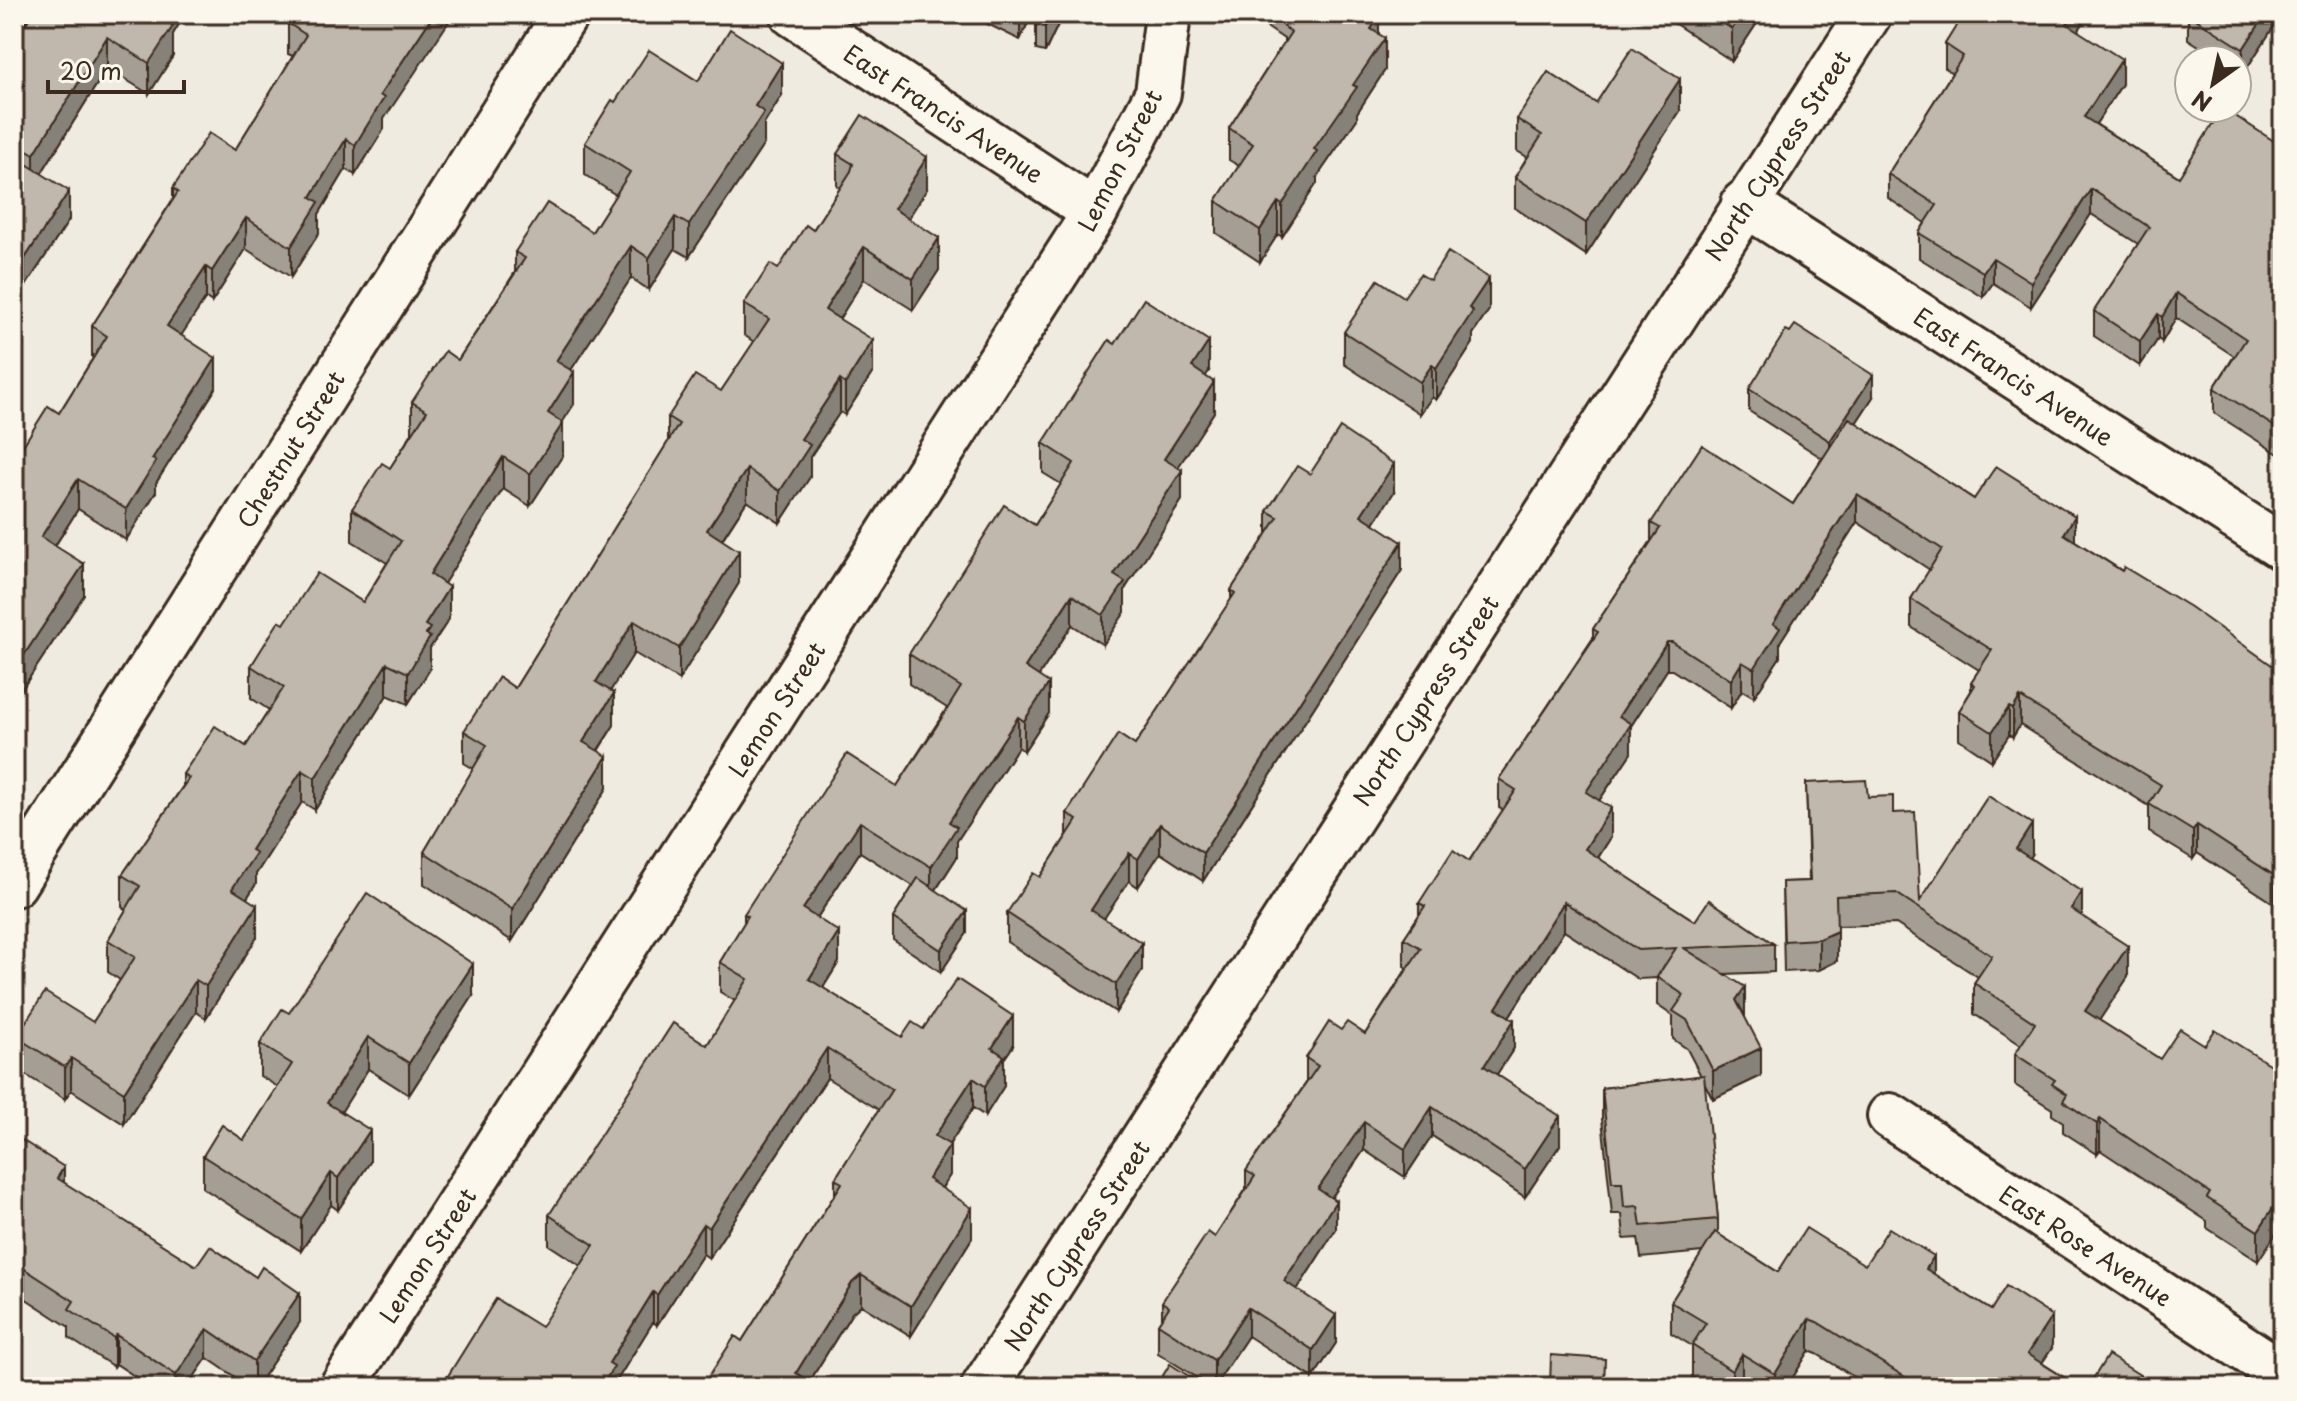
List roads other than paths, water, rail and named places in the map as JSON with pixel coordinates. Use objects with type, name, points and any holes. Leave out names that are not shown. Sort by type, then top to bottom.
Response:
[{"type":"street","name":"Chestnut Street","points":[[14,884],[566,14]]},
{"type":"street","name":"East Francis Avenue","points":[[793,14],[1095,212]]},
{"type":"street","name":"Lemon Street","points":[[342,1387],[1095,212],[1158,93],[1168,14]]},
{"type":"street","name":"North Cypress Street","points":[[984,1387],[1744,203],[1869,14]]},
{"type":"street","name":"East Francis Avenue","points":[[1744,203],[2283,548]]},
{"type":"street","name":"East Rose Avenue","points":[[1890,1116],[2283,1374]]}]
